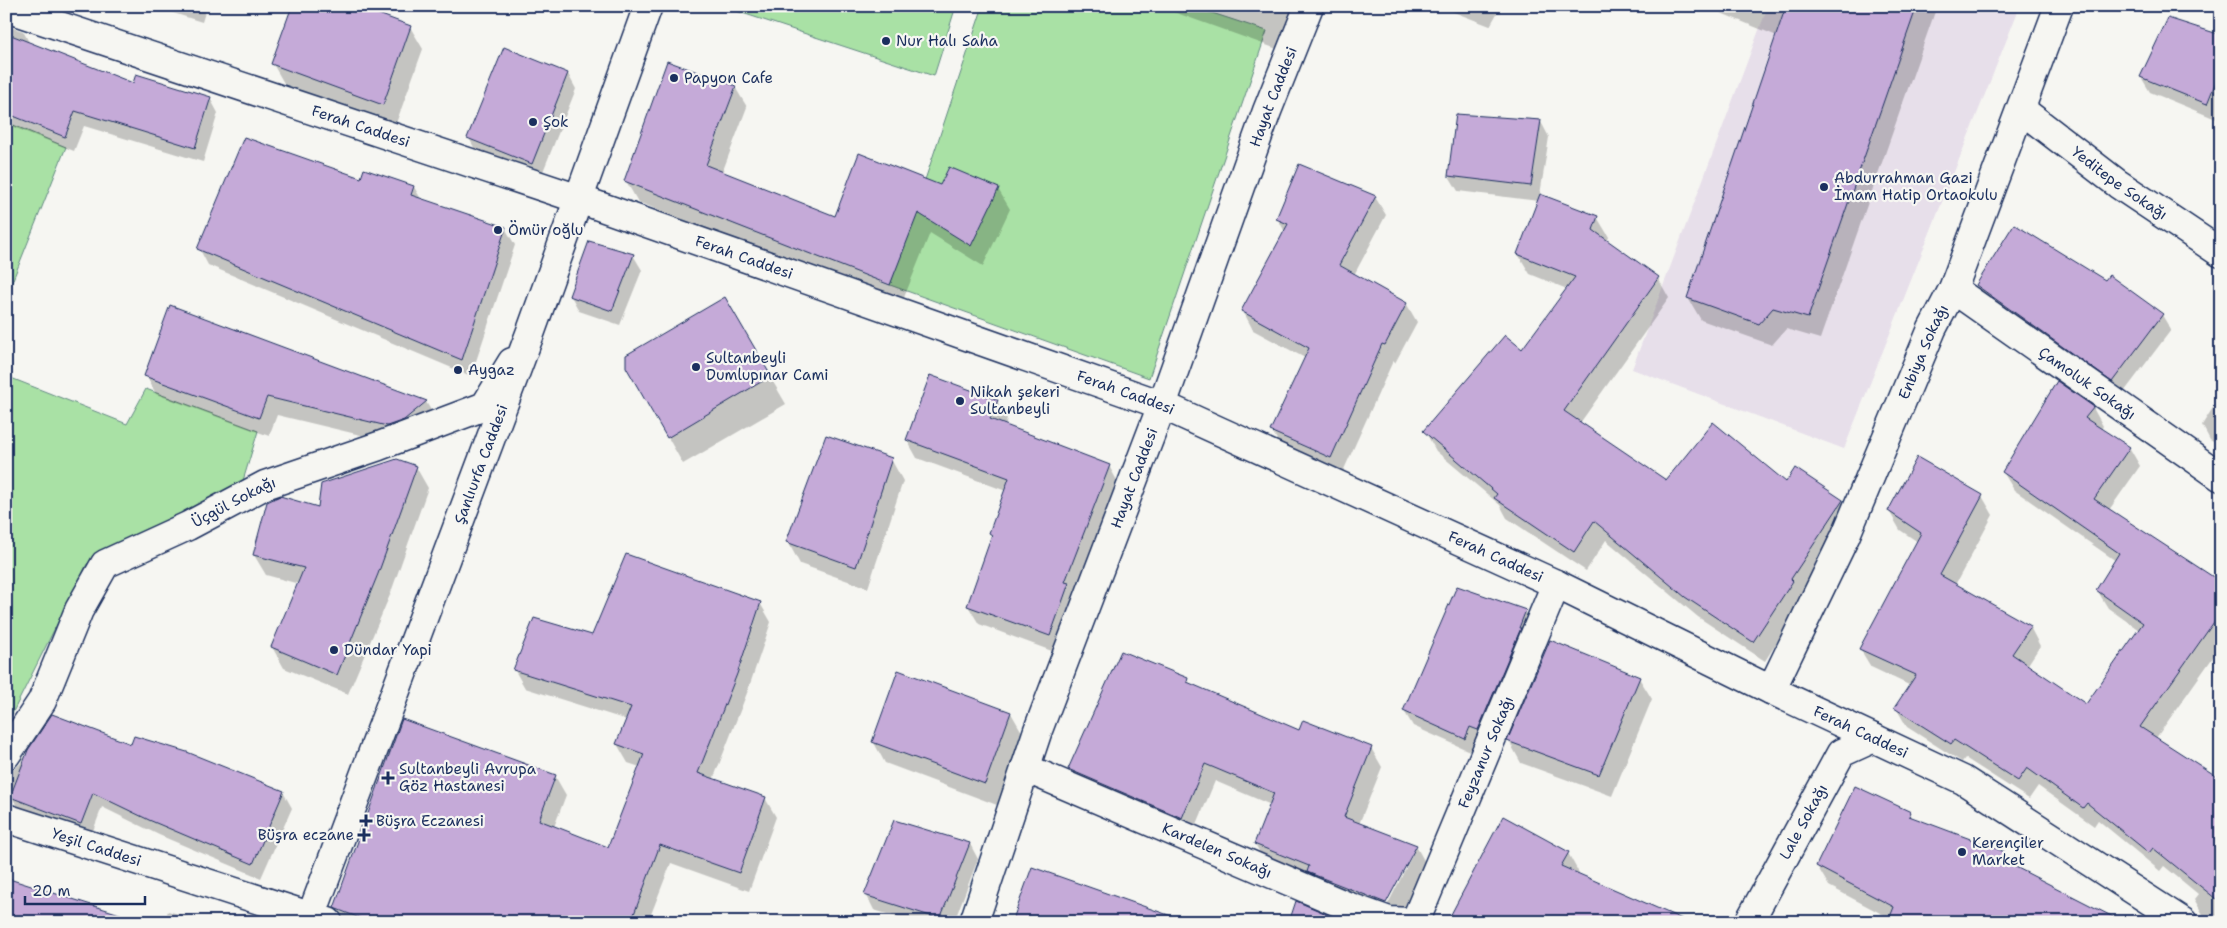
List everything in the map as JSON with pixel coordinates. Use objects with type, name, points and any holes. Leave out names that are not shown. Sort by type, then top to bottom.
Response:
[{"type":"street","name":"Şanlıurfa Caddesi","points":[[316,920],[648,6]]},
{"type":"street","name":"Hayat Caddesi","points":[[974,922],[1025,768],[1162,405],[1267,110],[1309,6]]},
{"type":"street","name":"Enbiya Sokağı","points":[[1771,690],[1845,537],[1932,329],[1953,289],[2022,110],[2058,6]]},
{"type":"street","name":"Ferah Caddesi","points":[[6,8],[579,199],[1162,405],[1556,584],[1771,690],[1963,780],[2183,922]]},
{"type":"street","name":"Yeditepe Sokağı","points":[[2022,110],[2118,184],[2221,254]]},
{"type":"street","name":"Çamoluk Sokağı","points":[[1953,289],[2221,477]]},
{"type":"street","name":"Üçgül Sokağı","points":[[6,756],[42,701],[79,610],[105,564],[188,526],[265,485],[379,446],[485,406],[531,331]]},
{"type":"street","name":"Feyzanur Sokağı","points":[[1415,922],[1556,584]]},
{"type":"street","name":"Lale Sokağı","points":[[1749,922],[1841,753],[1874,738]]},
{"type":"street","name":"Kardelen Sokağı","points":[[1025,768],[1347,906],[1389,921],[1411,922]]},
{"type":"street","name":"Yeşil Caddesi","points":[[6,818],[316,920]]},
{"type":"shaded area","name":"Abdurrahman Gazi İmam Hatip Ortaokulu","points":[[1768,6],[2020,6],[1844,449],[1632,369]]},
{"type":"green space","name":"Nur Halı Saha","points":[[721,6],[956,6],[934,76]]},
{"type":"green space","points":[[983,6],[1191,6],[1267,31],[1149,378],[890,285]]},
{"type":"green space","points":[[6,122],[66,147],[6,297]]},
{"type":"green space","points":[[6,376],[127,424],[146,389],[258,431],[242,484],[87,564],[6,726]]},
{"type":"building","points":[[292,6],[357,6],[411,26],[383,105],[271,64]]},
{"type":"building","points":[[1786,6],[1917,6],[1808,318],[1773,308],[1759,324],[1687,298]]},
{"type":"building","points":[[2168,18],[2221,35],[2221,69],[2207,104],[2140,77]]},
{"type":"building","points":[[6,33],[133,83],[136,74],[211,97],[195,148],[75,111],[65,137],[6,113]]},
{"type":"building","points":[[504,47],[568,73],[532,164],[467,138]]},
{"type":"building","points":[[667,61],[736,86],[706,165],[835,216],[859,153],[940,185],[949,167],[999,188],[971,246],[918,213],[890,285],[624,181]]},
{"type":"building","points":[[1456,114],[1541,120],[1531,186],[1448,176]]},
{"type":"building","points":[[244,137],[361,178],[364,169],[414,186],[411,195],[506,227],[462,360],[197,249]]},
{"type":"building","points":[[1299,164],[1376,196],[1339,265],[1407,303],[1385,345],[1382,344],[1331,458],[1270,431],[1309,348],[1241,311],[1288,224],[1276,219]]},
{"type":"building","points":[[1540,194],[1598,216],[1593,230],[1659,277],[1564,411],[1666,480],[1713,422],[1786,482],[1795,468],[1843,500],[1791,579],[1793,581],[1753,642],[1685,597],[1594,521],[1574,552],[1494,498],[1497,494],[1423,431],[1505,335],[1522,349],[1575,277],[1517,254]]},
{"type":"building","points":[[2014,224],[2105,280],[2109,275],[2163,314],[2112,382],[1976,285]]},
{"type":"building","points":[[589,241],[634,254],[612,311],[569,296]]},
{"type":"building","name":"Sultanbeyli Dumlupınar Cami","points":[[725,297],[771,376],[667,438],[626,367],[626,355]]},
{"type":"building","points":[[170,305],[427,401],[404,420],[387,426],[267,397],[259,418],[144,376]]},
{"type":"building","points":[[930,375],[998,400],[990,419],[1110,465],[1065,582],[1069,583],[1050,636],[967,606],[992,535],[989,533],[1009,478],[906,440]]},
{"type":"building","points":[[2057,381],[2094,407],[2085,418],[2130,447],[2094,499],[2221,582],[2221,612],[2140,727],[2221,779],[2221,903],[2153,848],[2149,853],[2087,803],[2083,808],[2027,768],[2018,781],[1954,740],[1951,744],[1894,708],[1916,675],[1859,649],[1921,533],[1888,511],[1917,457],[1983,495],[1940,575],[2031,626],[2012,654],[2086,704],[2143,623],[2096,590],[2119,553],[2002,472]]},
{"type":"building","points":[[826,435],[892,458],[856,567],[786,542]]},
{"type":"building","points":[[397,459],[417,466],[378,574],[337,675],[271,647],[304,568],[253,555],[267,502],[280,496],[318,507],[321,484]]},
{"type":"building","points":[[626,554],[761,602],[737,674],[698,773],[766,797],[739,873],[660,845],[631,922],[370,922],[334,908],[402,719],[556,775],[539,820],[608,847],[644,754],[616,744],[631,707],[513,670],[534,618],[592,635]]},
{"type":"building","points":[[1457,586],[1526,610],[1519,628],[1521,628],[1478,730],[1470,727],[1465,739],[1403,711]]},
{"type":"building","points":[[1550,640],[1640,677],[1599,775],[1507,741]]},
{"type":"building","points":[[1121,651],[1188,678],[1187,682],[1299,730],[1303,720],[1372,747],[1344,817],[1417,845],[1386,903],[1307,872],[1309,866],[1254,844],[1274,793],[1205,764],[1182,818],[1068,769]]},
{"type":"building","points":[[898,670],[1011,712],[985,784],[872,742]]},
{"type":"building","points":[[52,714],[131,744],[134,736],[187,752],[284,791],[253,864],[149,820],[93,793],[81,824],[10,797],[28,750]]},
{"type":"building","points":[[1855,786],[1911,812],[1909,816],[2005,852],[2002,860],[2123,922],[1888,922],[1894,907],[1816,866]]},
{"type":"building","points":[[1503,816],[1569,852],[1561,866],[1689,922],[1447,922]]},
{"type":"building","points":[[894,820],[970,843],[940,919],[864,895]]},
{"type":"building","points":[[1032,867],[1174,917],[1173,922],[1012,922]]},
{"type":"building","points":[[6,878],[123,915],[122,922],[6,922]]},
{"type":"building","points":[[1296,901],[1341,920],[1345,922],[1289,922]]},
{"type":"place","name":"Nur Halı Saha","points":[[886,41]]},
{"type":"place","name":"Papyon Cafe","points":[[674,78]]},
{"type":"place","name":"Şok","points":[[533,122]]},
{"type":"place","name":"Abdurrahman Gazi İmam Hatip Ortaokulu","points":[[1824,187]]},
{"type":"place","name":"Ömür oğlu","points":[[498,230]]},
{"type":"place","name":"Sultanbeyli Dumlupınar Cami","points":[[696,367]]},
{"type":"place","name":"Aygaz","points":[[458,370]]},
{"type":"place","name":"Nikah şekeri Sultanbeyli","points":[[960,401]]},
{"type":"place","name":"Dündar Yapi","points":[[334,650]]},
{"type":"place","name":"Sultanbeyli Avrupa Göz Hastanesi","points":[[388,778]]},
{"type":"place","name":"Büşra Eczanesi","points":[[366,821]]},
{"type":"place","name":"Büşra eczane","points":[[364,835]]},
{"type":"place","name":"Kerençiler Market","points":[[1962,852]]}]
